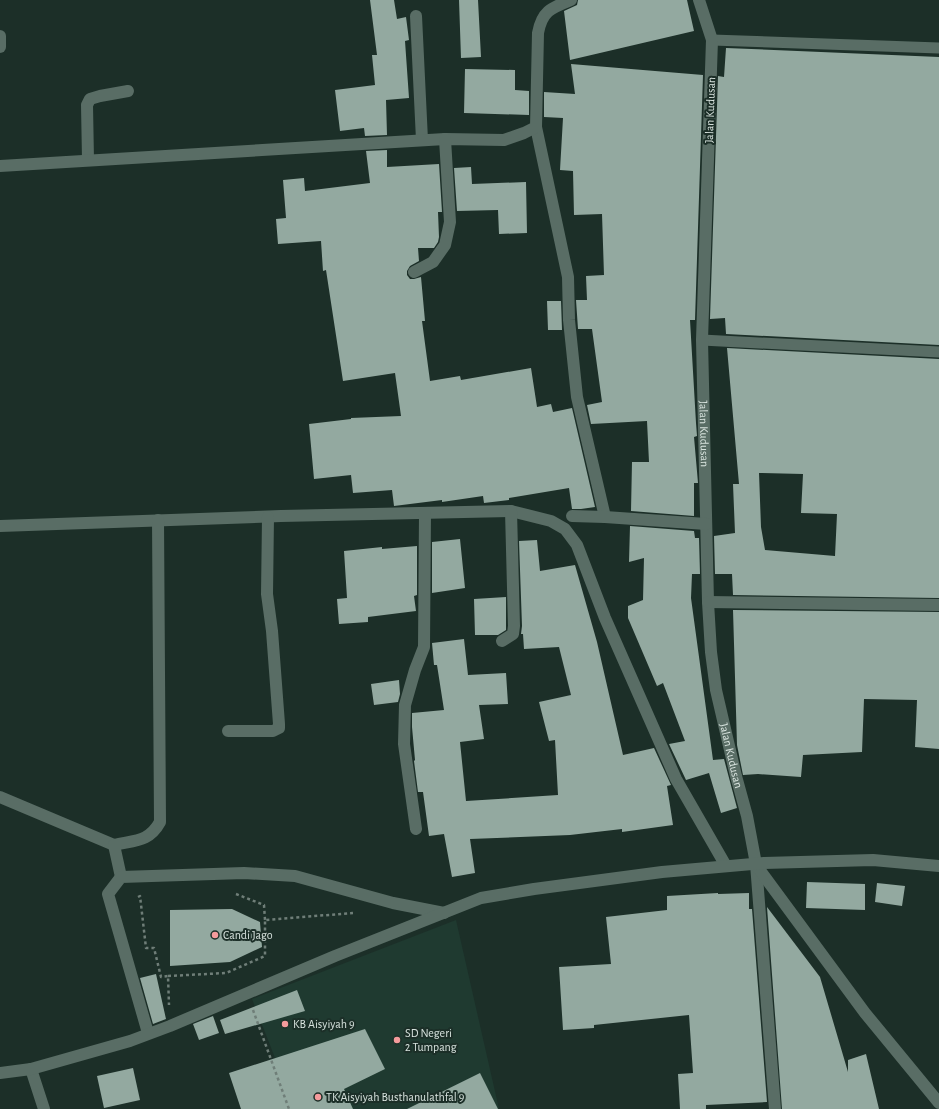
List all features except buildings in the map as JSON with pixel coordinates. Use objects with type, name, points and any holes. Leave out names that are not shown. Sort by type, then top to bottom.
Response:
[{"type":"street","points":[[571,0],[555,7],[540,21],[538,33],[536,127],[568,277],[569,320],[577,397],[605,517]]},
{"type":"street","name":"Jalan Kudusan","points":[[699,0],[712,40],[702,340],[708,602],[711,652],[716,690],[747,816],[756,864],[775,1109]]},
{"type":"street","points":[[416,16],[422,140]]},
{"type":"street","points":[[0,36],[0,47]]},
{"type":"street","points":[[88,160],[87,105],[90,99],[128,91]]},
{"type":"street","points":[[0,166],[422,140],[504,140],[536,127]]},
{"type":"street","points":[[414,272],[433,262],[446,245],[450,222],[445,139]]},
{"type":"street","points":[[502,641],[513,634],[514,626],[511,511]]},
{"type":"street","points":[[0,526],[158,520],[511,511],[551,521],[564,529],[577,545],[605,618],[676,779],[726,866]]},
{"type":"street","points":[[416,829],[404,744],[404,728],[405,705],[415,670],[424,647],[425,513]]},
{"type":"street","points":[[572,516],[706,524]]},
{"type":"street","points":[[228,731],[273,731],[279,728],[268,594],[268,517]]},
{"type":"street","points":[[0,797],[114,845],[147,837],[156,829],[160,822],[158,520]]},
{"type":"street","points":[[708,602],[939,605]]},
{"type":"street","points":[[114,845],[121,877],[108,894],[148,1034]]},
{"type":"street","points":[[0,1073],[31,1069],[130,1041],[170,1026],[335,956],[481,898],[534,888],[662,872],[726,866],[873,860],[939,866]]},
{"type":"street","points":[[756,864],[865,1013],[939,1104]]},
{"type":"street","points":[[121,877],[244,873],[295,876],[393,903],[444,913]]},
{"type":"street","points":[[31,1069],[44,1109]]},
{"type":"lane","points":[[712,40],[939,48]]},
{"type":"lane","points":[[702,340],[939,352]]},
{"type":"path","points":[[110,900],[140,896],[146,948],[154,948],[161,977],[226,973],[265,956],[264,905],[232,892]]},
{"type":"path","points":[[265,920],[355,913]]},
{"type":"path","points":[[168,976],[170,1026]]},
{"type":"path","points":[[246,993],[289,1109]]},
{"type":"shaded area","name":"SD Negeri 2 Tumpang","points":[[456,920],[499,1109],[295,1109],[252,999]]},
{"type":"place","name":"Candi Jago","points":[[215,935]]},
{"type":"place","name":"KB Aisyiyah 9","points":[[285,1024]]},
{"type":"place","name":"SD Negeri 2 Tumpang","points":[[397,1040]]},
{"type":"place","name":"TK Aisyiyah Busthanulathfal 9","points":[[318,1097]]}]
